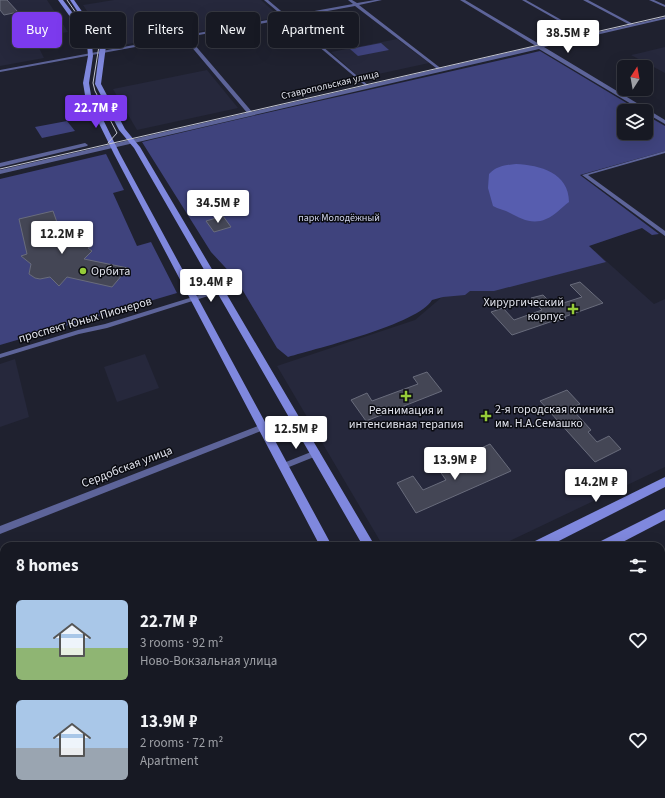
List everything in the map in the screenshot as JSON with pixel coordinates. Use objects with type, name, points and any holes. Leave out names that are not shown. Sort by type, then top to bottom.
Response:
[{"type":"main road","points":[[60,0],[87,37],[90,47],[91,54],[85,85],[88,95],[324,542]]},
{"type":"main road","points":[[72,0],[102,42],[104,52],[98,84],[100,92],[122,130],[137,147],[222,290],[367,542]]},
{"type":"main road","points":[[545,542],[665,482]]},
{"type":"main road","points":[[611,542],[665,514]]},
{"type":"street","points":[[266,0],[280,12]]},
{"type":"street","points":[[350,0],[441,70]]},
{"type":"street","points":[[313,12],[380,0]]},
{"type":"street","points":[[462,0],[665,122]]},
{"type":"street","points":[[524,0],[588,36]]},
{"type":"street","points":[[585,0],[633,25]]},
{"type":"street","points":[[651,0],[665,6]]},
{"type":"street","name":"Ставропольская улица","points":[[0,165],[251,114],[665,18]]},
{"type":"street","points":[[198,34],[268,20]]},
{"type":"street","points":[[0,71],[134,46]]},
{"type":"street","points":[[195,48],[251,114]]},
{"type":"street","points":[[322,48],[368,87]]},
{"type":"street","name":"Ставропольская улица","points":[[0,172],[112,142]]},
{"type":"street","points":[[665,152],[584,175],[665,234]]},
{"type":"street","points":[[658,228],[665,226]]},
{"type":"street","name":"проспект Юных Пионеров","points":[[0,356],[222,290]]},
{"type":"street","name":"Сердобская улица","points":[[0,530],[263,427]]},
{"type":"street","points":[[284,466],[316,453]]},
{"type":"shaded area","points":[[0,0],[47,0],[55,12],[12,12],[12,48],[39,48],[44,58],[0,66]]},
{"type":"shaded area","points":[[114,0],[261,0],[274,12],[268,12],[268,19],[260,21],[260,12],[206,12],[206,30],[198,32],[198,12],[134,12],[134,43],[126,44],[126,12],[88,12],[83,5]]},
{"type":"shaded area","points":[[62,23],[68,32],[62,33]]},
{"type":"shaded area","points":[[397,39],[429,63],[360,78],[331,52],[359,48],[359,46]]},
{"type":"shaded area","points":[[665,47],[665,73],[653,67],[653,60],[640,60],[631,55]]},
{"type":"shaded area","points":[[207,70],[238,108],[137,130],[113,89]]},
{"type":"shaded area","points":[[516,164],[534,166],[552,172],[559,177],[568,192],[569,202],[555,214],[541,221],[523,219],[493,206],[488,188],[489,174],[501,166]]},
{"type":"shaded area","name":"2-я городская клиника им. Н.А.Семашко","points":[[595,251],[654,304],[665,299],[665,467],[507,542],[381,542],[277,366],[415,320],[442,297]]},
{"type":"shaded area","points":[[145,354],[159,388],[117,402],[104,367]]},
{"type":"shaded area","points":[[15,359],[29,417],[0,427],[0,364]]},
{"type":"green space","points":[[381,43],[389,50],[358,56],[350,49]]},
{"type":"green space","name":"парк Молодёжный","points":[[540,51],[628,104],[617,104],[617,140],[653,140],[653,119],[665,126],[665,151],[580,175],[659,234],[652,235],[642,228],[589,246],[606,262],[494,291],[470,291],[465,295],[443,297],[432,300],[423,309],[408,318],[388,326],[288,357],[277,348],[236,279],[211,252],[142,142]]},
{"type":"green space","points":[[67,121],[75,131],[42,138],[35,127]]},
{"type":"green space","name":"Орбита","points":[[106,154],[124,190],[113,193],[137,246],[151,242],[177,293],[0,345],[0,179]]},
{"type":"building","points":[[0,0],[7,0],[18,12],[12,12],[12,13],[4,15],[0,10]]},
{"type":"building","points":[[53,211],[65,245],[78,241],[81,244],[85,241],[92,246],[88,248],[92,251],[84,259],[128,268],[112,287],[67,277],[59,286],[50,277],[40,279],[29,274],[31,264],[21,256],[27,254],[19,219]]},
{"type":"building","points":[[223,216],[231,227],[214,232],[206,221]]},
{"type":"building","name":"Хирургический корпус","points":[[580,282],[603,303],[564,317],[566,318],[555,322],[553,321],[512,335],[491,312],[503,308],[514,320],[542,310],[531,298],[543,295],[554,306],[582,297],[570,285]]},
{"type":"building","name":"Реанимация и интенсивная терапия","points":[[427,372],[442,391],[366,421],[351,400],[367,393],[372,401],[418,384],[413,377]]},
{"type":"building","points":[[567,390],[580,404],[571,408],[591,430],[588,432],[597,442],[609,436],[621,449],[595,462],[540,401]]},
{"type":"building","points":[[490,444],[511,471],[416,513],[397,483],[413,476],[423,490],[446,480],[439,470],[458,462],[466,473],[485,464],[475,451]]},
{"type":"tram line","points":[[67,0],[99,46],[93,83],[95,91],[117,133],[108,143]]},
{"type":"tram line","points":[[0,169],[665,16]]},
{"type":"place","name":"Орбита","points":[[83,271]]},
{"type":"place","name":"Хирургический корпус","points":[[573,309]]},
{"type":"place","name":"Реанимация и интенсивная терапия","points":[[406,396]]},
{"type":"place","name":"2-я городская клиника им. Н.А.Семашко","points":[[486,416]]}]
